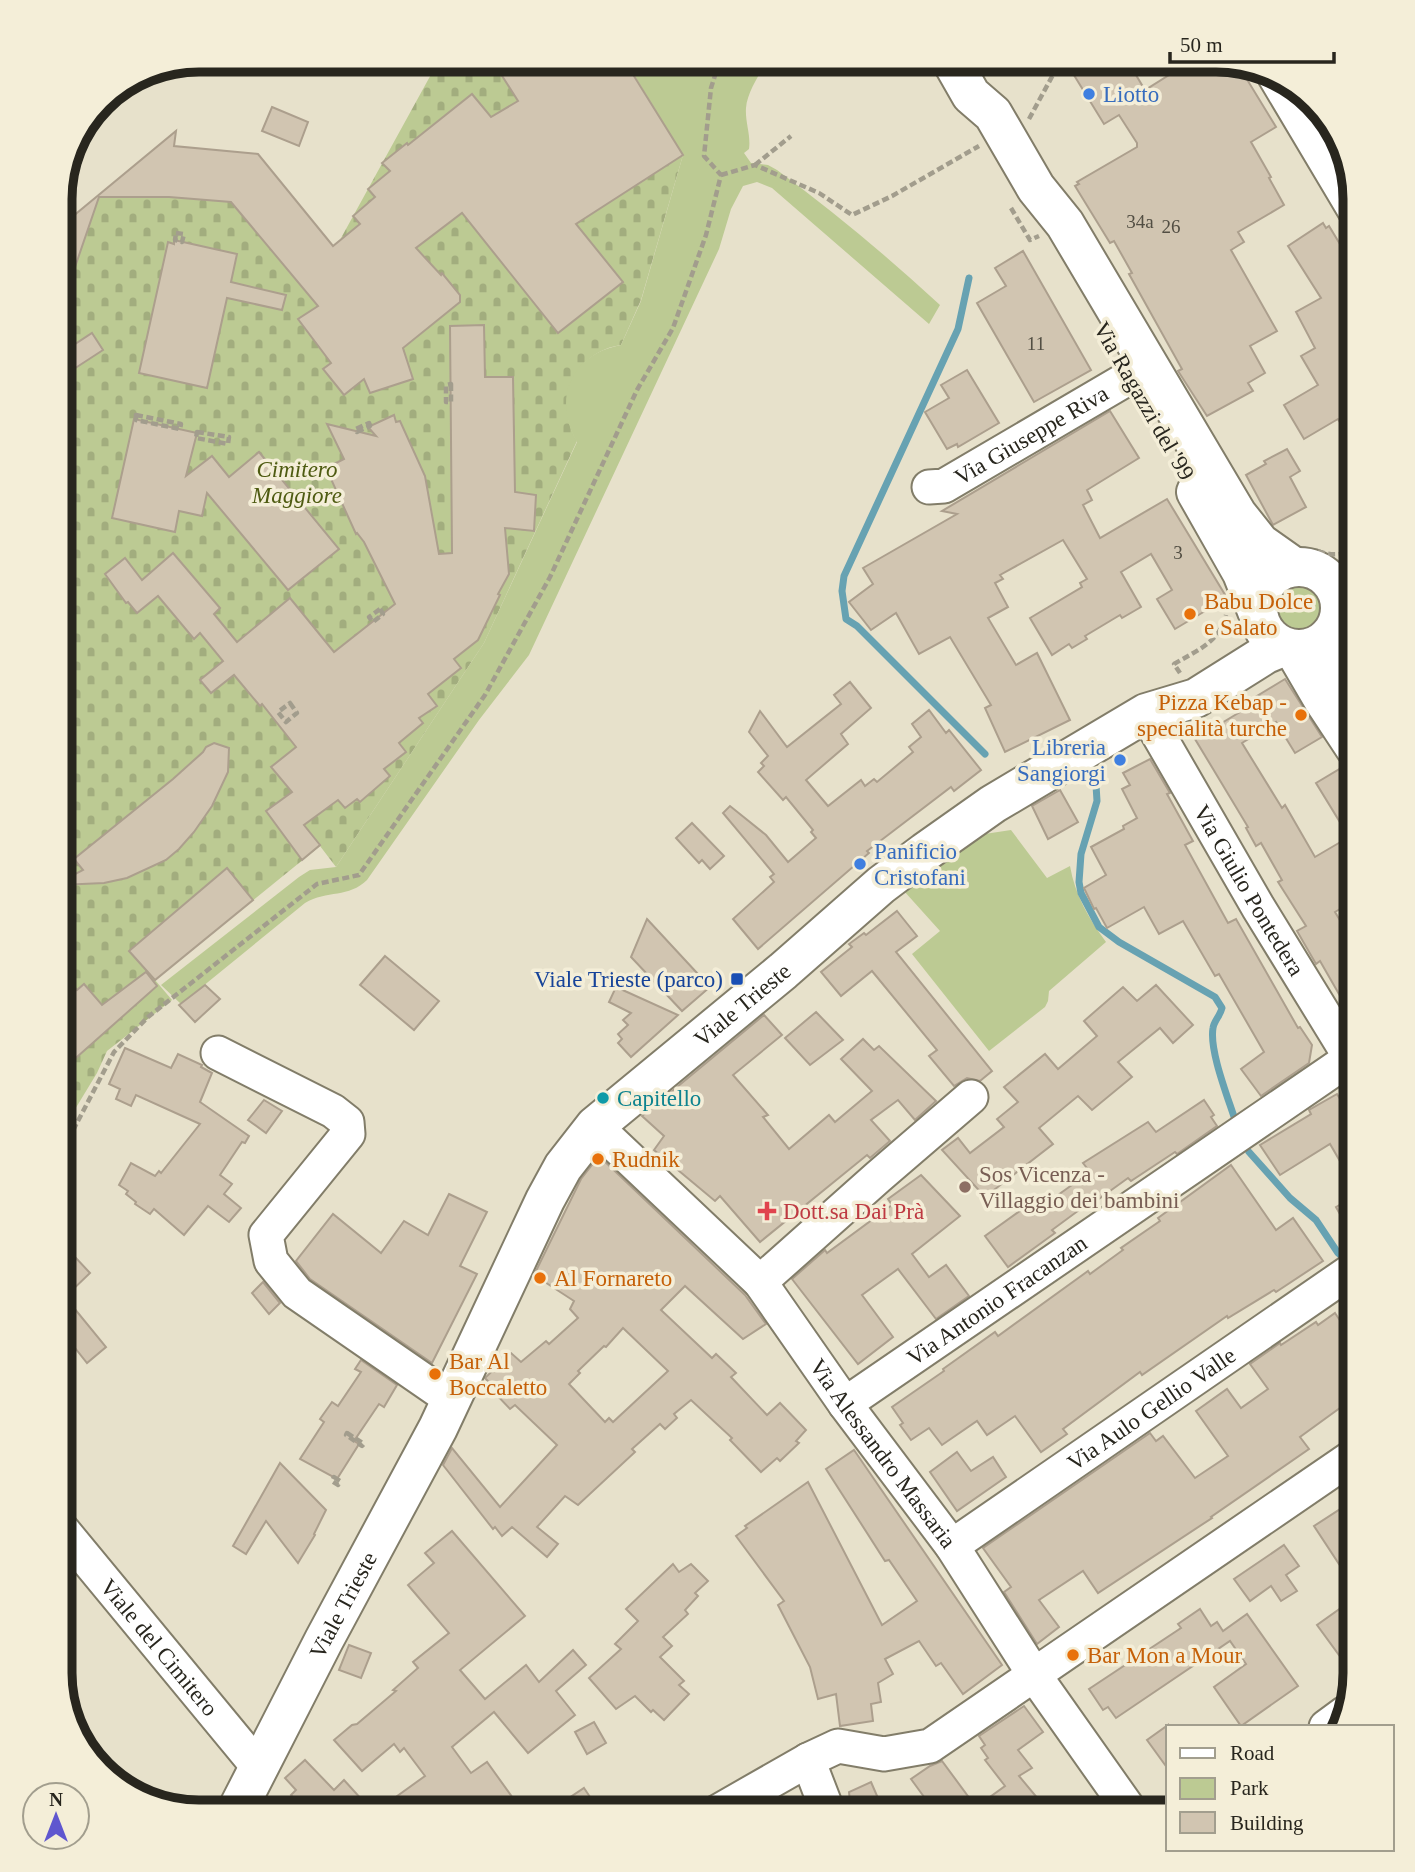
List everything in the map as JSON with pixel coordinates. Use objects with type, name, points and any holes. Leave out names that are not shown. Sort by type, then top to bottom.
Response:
[{"type":"main road","name":"Via Ragazzi del '99","points":[[958,72],[971,95],[999,124],[1036,188],[1065,223],[1237,514],[1260,543],[1325,571]]},
{"type":"main road","name":"Via Ragazzi del '99","points":[[984,72],[992,86],[999,124]]},
{"type":"main road","name":"Via Ragazzi del '99","points":[[1036,188],[1049,231],[1242,573],[1248,612],[1272,640],[1320,632]]},
{"type":"main road","points":[[1248,612],[1267,582],[1284,570],[1325,571],[1339,599],[1340,611],[1320,632],[1322,698],[1343,729]]},
{"type":"main road","name":"Viale Trieste","points":[[1146,713],[1182,676],[1224,650],[1248,612]]},
{"type":"main road","points":[[1320,632],[1343,676]]},
{"type":"main road","name":"Viale Trieste","points":[[242,1800],[452,1400],[545,1200],[563,1167],[595,1126],[783,971],[881,885],[993,804],[1146,713],[1196,698],[1266,654],[1320,632]]},
{"type":"street","points":[[1286,93],[1342,184]]},
{"type":"street","name":"Via Giuseppe Riva","points":[[929,487],[944,486],[1130,377]]},
{"type":"street","name":"Via Giulio Pontedera","points":[[1146,713],[1258,907],[1343,1042]]},
{"type":"street","points":[[218,1053],[333,1111],[347,1122],[348,1134],[266,1235],[271,1261],[297,1293],[452,1400]]},
{"type":"street","name":"Via Antonio Fracanzan","points":[[845,1404],[1343,1066]]},
{"type":"street","points":[[760,1282],[971,1097]]},
{"type":"street","name":"Via Alessandro Massaria","points":[[595,1126],[760,1282],[845,1404],[952,1546],[1035,1676],[1123,1800]]},
{"type":"street","name":"Via Aulo Gellio Valle","points":[[952,1546],[1343,1276]]},
{"type":"street","points":[[738,1800],[838,1746],[884,1754],[930,1746],[1343,1464]]},
{"type":"street","name":"Viale del Cimitero","points":[[72,1542],[259,1768]]},
{"type":"street","points":[[808,1760],[823,1800]]},
{"type":"path","points":[[716,72],[711,88],[704,156],[722,175]]},
{"type":"path","points":[[755,165],[819,193],[852,215],[892,196],[981,145],[999,124],[1028,121],[1055,72]]},
{"type":"path","points":[[722,175],[755,165],[791,136]]},
{"type":"path","points":[[72,1131],[114,1052],[148,1017],[317,884],[359,875],[485,695],[550,577],[637,390],[673,328],[706,235],[722,175]]},
{"type":"path","points":[[136,415],[181,424],[180,429],[136,420],[136,415]]},
{"type":"path","points":[[197,432],[229,437],[228,444],[196,438],[197,432]]},
{"type":"path","points":[[1177,669],[1174,664],[1217,637],[1225,621],[1248,612]]},
{"type":"green space","name":"Cimitero Maggiore","points":[[432,72],[631,72],[683,155],[641,300],[621,345],[605,349],[591,357],[572,381],[567,410],[577,441],[484,643],[336,867],[320,846],[155,980],[172,1000],[107,1051],[72,1114],[72,217],[167,139],[174,146],[258,154],[335,249]]},
{"type":"green space","points":[[632,72],[760,72],[747,102],[749,149],[744,153],[751,163],[768,165],[798,186],[860,235],[940,305],[929,324],[772,188],[757,182],[743,186],[731,209],[719,249],[529,655],[479,720],[367,880],[345,892],[321,896],[305,903],[181,1004],[161,985],[299,877],[310,870],[336,867],[484,643],[577,442],[566,410],[571,381],[579,368],[590,358],[621,345],[641,301],[683,155]]},
{"type":"green space","points":[[1298,586],[1314,593],[1321,609],[1314,625],[1298,632],[1282,625],[1275,609],[1282,593]]},
{"type":"green space","points":[[1011,830],[1047,878],[1070,866],[1075,887],[1084,906],[1106,942],[1049,991],[1045,1007],[989,1051],[912,954],[940,931],[904,891],[978,835]]},
{"type":"building","points":[[500,72],[631,72],[683,155],[576,224],[623,282],[558,333],[462,213],[416,248],[460,295],[460,302],[403,348],[413,379],[370,393],[364,379],[344,395],[323,369],[331,363],[298,319],[318,306],[231,202],[169,197],[99,197],[72,276],[72,217],[176,131],[174,146],[258,154],[333,246],[360,224],[353,216],[375,197],[368,189],[390,171],[382,163],[407,143],[408,145],[472,94],[491,117],[518,101]]},
{"type":"building","points":[[1072,72],[1134,72],[1145,90],[1174,72],[1244,75],[1276,127],[1251,142],[1284,205],[1238,232],[1244,242],[1231,250],[1277,331],[1250,346],[1265,373],[1248,383],[1253,391],[1207,416],[1178,371],[1182,369],[1129,274],[1132,273],[1114,241],[1110,243],[1075,186],[1079,184],[1077,182],[1137,147],[1119,115],[1104,124]]},
{"type":"building","points":[[272,107],[308,122],[299,146],[262,131]]},
{"type":"building","points":[[1323,223],[1326,228],[1329,226],[1343,249],[1343,427],[1338,419],[1304,439],[1284,405],[1318,385],[1301,356],[1315,348],[1296,312],[1321,298],[1288,246]]},
{"type":"building","points":[[174,240],[237,254],[231,282],[286,295],[282,310],[227,298],[207,388],[139,373],[168,242],[174,244]]},
{"type":"building","points":[[1023,251],[1091,370],[1034,402],[977,303],[1006,286],[995,268]]},
{"type":"building","points":[[484,325],[485,377],[513,377],[515,492],[536,495],[534,531],[505,528],[509,574],[478,640],[454,659],[461,668],[428,694],[437,706],[419,718],[423,723],[399,743],[406,752],[384,769],[390,776],[360,802],[357,799],[345,808],[338,800],[304,825],[320,845],[302,860],[266,811],[292,792],[271,767],[296,747],[262,704],[260,706],[234,675],[211,693],[200,680],[223,661],[200,633],[194,639],[158,596],[137,613],[126,603],[105,574],[125,558],[142,580],[173,553],[220,608],[214,614],[237,642],[290,598],[334,652],[395,604],[364,542],[356,534],[326,468],[344,459],[327,424],[376,436],[368,427],[394,415],[396,422],[400,421],[425,476],[439,554],[452,553],[450,326]]},
{"type":"building","points":[[92,333],[103,350],[72,370],[72,346]]},
{"type":"building","points":[[967,370],[999,423],[958,447],[957,444],[947,449],[925,412],[949,398],[941,385]]},
{"type":"building","points":[[1110,411],[1139,458],[1087,490],[1092,500],[1083,505],[1100,538],[1167,499],[1227,598],[1175,629],[1157,599],[1172,590],[1151,554],[1121,572],[1141,607],[1122,618],[1120,615],[1085,636],[1087,639],[1072,648],[1069,644],[1052,655],[1030,618],[1082,587],[1080,583],[1087,579],[1063,540],[1000,575],[1003,579],[995,583],[1008,607],[988,618],[1016,665],[1037,653],[1070,720],[1005,752],[985,708],[991,705],[950,637],[919,654],[896,613],[871,630],[849,602],[873,584],[863,568],[957,514],[942,511]]},
{"type":"building","points":[[134,419],[197,433],[186,476],[212,456],[229,477],[259,452],[339,549],[288,590],[207,493],[202,516],[179,511],[175,532],[112,518]]},
{"type":"building","points":[[1287,449],[1300,471],[1290,477],[1306,507],[1273,525],[1246,475],[1266,464],[1264,461]]},
{"type":"building","points":[[1285,679],[1322,737],[1295,753],[1276,722],[1242,743],[1282,808],[1285,805],[1315,857],[1343,841],[1343,907],[1335,912],[1343,925],[1343,1001],[1320,961],[1316,964],[1297,931],[1306,926],[1278,882],[1282,880],[1261,843],[1256,846],[1246,828],[1248,827],[1195,739],[1250,706],[1247,702]]},
{"type":"building","points":[[850,682],[871,708],[841,734],[848,744],[806,780],[828,806],[861,780],[865,786],[874,779],[877,782],[913,752],[909,747],[921,737],[912,724],[929,710],[946,733],[949,730],[981,770],[954,791],[951,787],[867,851],[869,853],[758,949],[733,919],[774,882],[770,877],[774,874],[723,813],[730,806],[766,835],[788,862],[816,838],[811,832],[813,830],[786,797],[783,800],[758,772],[764,766],[761,763],[768,756],[749,732],[760,711],[787,747],[841,704],[834,695]]},
{"type":"building","points":[[214,743],[229,748],[228,772],[212,806],[179,849],[166,860],[127,878],[104,883],[72,884],[72,876],[83,870],[74,859],[173,779],[206,747]]},
{"type":"building","points":[[1150,759],[1193,841],[1185,845],[1228,923],[1236,919],[1298,1028],[1300,1027],[1312,1045],[1309,1063],[1261,1096],[1241,1069],[1264,1052],[1219,974],[1215,976],[1183,921],[1159,934],[1144,907],[1107,928],[1084,888],[1106,875],[1091,847],[1124,829],[1123,826],[1137,818],[1122,789],[1130,785],[1123,773]]},
{"type":"building","points":[[1343,767],[1343,827],[1316,783]]},
{"type":"building","points":[[1060,790],[1078,822],[1048,839],[1032,806]]},
{"type":"building","points":[[692,823],[724,856],[710,869],[702,860],[699,863],[676,838]]},
{"type":"building","points":[[227,868],[253,900],[155,980],[129,951]]},
{"type":"building","points":[[897,911],[917,936],[896,952],[992,1071],[980,1081],[967,1078],[954,1086],[929,1056],[937,1050],[872,971],[841,996],[821,972],[852,947],[849,944],[864,933],[866,935]]},
{"type":"building","points":[[647,919],[710,987],[682,1011],[631,957]]},
{"type":"building","points":[[385,956],[439,1001],[414,1030],[360,985]]},
{"type":"building","points":[[146,972],[157,986],[72,1061],[72,984],[77,990],[84,984],[102,1005]]},
{"type":"building","points":[[205,985],[220,999],[195,1022],[179,1005]]},
{"type":"building","points":[[1156,985],[1193,1025],[1173,1043],[1160,1028],[1118,1062],[1132,1077],[1092,1110],[1078,1096],[1039,1128],[1053,1144],[985,1197],[942,1150],[958,1138],[970,1153],[1004,1127],[997,1119],[1018,1102],[1004,1087],[1045,1054],[1058,1069],[1097,1036],[1084,1021],[1123,987],[1137,1001]]},
{"type":"building","points":[[616,987],[678,1015],[631,1057],[618,1043],[622,1039],[618,1034],[628,1025],[623,1020],[631,1013],[609,1002]]},
{"type":"building","points":[[816,1012],[843,1040],[810,1065],[785,1038]]},
{"type":"building","points":[[764,1015],[782,1035],[733,1075],[768,1115],[763,1117],[789,1149],[829,1115],[835,1122],[872,1091],[841,1059],[863,1039],[874,1050],[879,1046],[936,1101],[915,1120],[898,1100],[871,1120],[890,1141],[870,1158],[867,1155],[760,1242],[720,1196],[715,1201],[654,1150],[664,1136],[642,1116]]},
{"type":"building","points":[[125,1048],[171,1068],[178,1054],[202,1065],[201,1067],[212,1073],[200,1102],[249,1136],[220,1175],[232,1184],[224,1194],[241,1208],[229,1222],[208,1206],[184,1235],[154,1209],[150,1214],[135,1204],[126,1194],[128,1191],[119,1185],[131,1163],[155,1176],[159,1171],[161,1173],[200,1124],[136,1095],[131,1106],[116,1099],[120,1089],[109,1084]]},
{"type":"building","points":[[1337,1094],[1343,1104],[1343,1166],[1330,1144],[1280,1175],[1260,1145],[1311,1114],[1309,1110]]},
{"type":"building","points":[[264,1100],[282,1111],[266,1133],[248,1120]]},
{"type":"building","points":[[1204,1100],[1214,1115],[1211,1117],[1217,1126],[1177,1154],[1175,1152],[1131,1181],[1128,1178],[1092,1204],[1090,1202],[1052,1230],[1055,1233],[1008,1267],[985,1236],[1031,1203],[1037,1210],[1090,1172],[1083,1163],[1148,1122],[1156,1132]]},
{"type":"building","points":[[599,1156],[745,1295],[766,1324],[743,1339],[685,1286],[661,1310],[712,1358],[716,1354],[736,1373],[731,1377],[767,1415],[780,1403],[806,1430],[796,1441],[799,1443],[780,1461],[777,1458],[761,1472],[730,1440],[732,1438],[691,1400],[674,1414],[677,1418],[665,1429],[660,1424],[632,1449],[635,1452],[578,1505],[565,1496],[537,1527],[558,1544],[547,1557],[512,1527],[502,1536],[495,1527],[493,1529],[443,1465],[452,1448],[500,1507],[557,1445],[515,1405],[510,1409],[485,1378],[511,1353],[521,1362],[546,1341],[549,1344],[578,1318],[570,1309],[574,1301],[534,1275],[581,1179]],"holes":[[[623,1328],[668,1371],[613,1422],[609,1418],[605,1422],[569,1384],[580,1373],[578,1371]]]},
{"type":"building","points":[[1231,1165],[1276,1230],[1293,1218],[1323,1261],[1276,1292],[1274,1290],[1228,1318],[1227,1316],[1142,1375],[1140,1372],[1063,1429],[1067,1434],[1041,1452],[1015,1416],[987,1435],[977,1421],[942,1445],[929,1428],[911,1440],[892,1407],[995,1332],[998,1336],[1088,1271],[1090,1274],[1160,1221],[1158,1218]]},
{"type":"building","points":[[921,1175],[960,1216],[912,1254],[929,1277],[946,1265],[969,1296],[936,1319],[898,1269],[862,1295],[893,1337],[858,1364],[792,1279],[825,1250],[827,1253],[892,1205],[888,1199]]},
{"type":"building","points":[[449,1194],[487,1212],[460,1266],[477,1274],[432,1363],[310,1279],[296,1261],[333,1214],[381,1253],[404,1221],[428,1235]]},
{"type":"building","points":[[1343,1203],[1343,1220],[1336,1207]]},
{"type":"building","points":[[72,1254],[90,1273],[72,1290]]},
{"type":"building","points":[[263,1282],[280,1303],[269,1314],[252,1293]]},
{"type":"building","points":[[72,1306],[106,1347],[87,1363],[72,1344]]},
{"type":"building","points":[[1335,1313],[1343,1325],[1343,1406],[1300,1437],[1309,1449],[1212,1518],[1098,1593],[1083,1571],[1039,1600],[1059,1627],[1037,1644],[1004,1592],[1011,1587],[983,1548],[1150,1433],[1156,1441],[1163,1436],[1195,1478],[1228,1456],[1196,1411],[1227,1389],[1241,1408],[1268,1389],[1250,1364],[1316,1322],[1318,1325]]},
{"type":"building","points":[[361,1360],[397,1385],[384,1407],[379,1404],[354,1441],[359,1444],[337,1479],[300,1459],[324,1422],[320,1419],[332,1402],[338,1406],[361,1372],[355,1369]]},
{"type":"building","points":[[854,1450],[1002,1665],[963,1694],[941,1663],[936,1666],[919,1641],[885,1659],[893,1674],[878,1683],[881,1702],[871,1704],[873,1721],[840,1726],[836,1694],[818,1699],[810,1667],[778,1605],[784,1601],[736,1536],[747,1528],[745,1526],[808,1482],[882,1625],[917,1601],[889,1560],[885,1561],[826,1469]]},
{"type":"building","points":[[957,1452],[971,1471],[993,1457],[1006,1477],[957,1511],[930,1472]]},
{"type":"building","points":[[280,1463],[326,1510],[298,1563],[266,1521],[246,1554],[233,1546]]},
{"type":"building","points":[[1343,1507],[1343,1561],[1339,1564],[1314,1526]]},
{"type":"building","points":[[452,1531],[525,1616],[460,1670],[485,1699],[526,1665],[539,1682],[573,1650],[586,1665],[556,1691],[575,1715],[528,1753],[494,1712],[452,1747],[471,1773],[487,1762],[514,1800],[392,1800],[425,1776],[404,1748],[400,1752],[394,1744],[362,1771],[334,1740],[396,1691],[393,1690],[418,1668],[413,1662],[449,1633],[408,1585],[434,1563],[425,1553]]},
{"type":"building","points":[[1284,1545],[1299,1566],[1286,1575],[1297,1591],[1281,1601],[1271,1586],[1250,1601],[1234,1579]]},
{"type":"building","points":[[673,1564],[679,1572],[691,1564],[708,1581],[695,1593],[698,1596],[685,1610],[688,1614],[663,1637],[672,1646],[660,1657],[684,1681],[679,1685],[689,1694],[664,1720],[653,1710],[651,1712],[635,1696],[616,1709],[589,1678],[621,1649],[615,1644],[638,1621],[626,1609]]},
{"type":"building","points":[[1343,1607],[1343,1652],[1339,1655],[1317,1625]]},
{"type":"building","points":[[1200,1609],[1211,1626],[1217,1622],[1223,1631],[1247,1614],[1298,1686],[1240,1725],[1214,1687],[1246,1664],[1230,1641],[1116,1718],[1108,1707],[1103,1710],[1089,1689],[1181,1628],[1178,1624]]},
{"type":"building","points":[[349,1645],[371,1653],[361,1678],[339,1670]]},
{"type":"building","points":[[1024,1706],[1043,1732],[1018,1750],[1032,1768],[1019,1776],[1039,1800],[986,1800],[1005,1786],[985,1760],[988,1758],[981,1748],[985,1745],[979,1736]]},
{"type":"building","points":[[594,1722],[606,1743],[587,1754],[575,1732]]},
{"type":"building","points":[[1166,1726],[1166,1766],[1147,1740]]},
{"type":"building","points":[[305,1760],[334,1790],[344,1780],[362,1800],[296,1800],[291,1795],[296,1790],[285,1778]]},
{"type":"building","points":[[942,1761],[971,1800],[926,1800],[911,1779]]},
{"type":"building","points":[[871,1782],[879,1800],[850,1800],[849,1792]]},
{"type":"building","points":[[584,1788],[592,1800],[566,1800]]},
{"type":"waterway","points":[[969,278],[958,329],[844,576],[842,591],[846,619],[857,626],[985,754]]},
{"type":"waterway","points":[[1090,782],[1096,785],[1097,801],[1081,854],[1081,893],[1099,927],[1119,942],[1215,997],[1222,1008],[1213,1028],[1214,1049],[1236,1123]]},
{"type":"waterway","points":[[1249,1152],[1290,1198],[1316,1220],[1343,1258]]},
{"type":"place","name":"Liotto","points":[[1089,94]]},
{"type":"place","name":"Babu Dolce e Salato","points":[[1190,614]]},
{"type":"place","name":"Pizza Kebap - specialità turche","points":[[1301,715]]},
{"type":"place","name":"Libreria Sangiorgi","points":[[1120,760]]},
{"type":"place","name":"Panificio Cristofani","points":[[860,864]]},
{"type":"place","name":"Viale Trieste (parco)","points":[[737,979]]},
{"type":"place","name":"Capitello","points":[[603,1098]]},
{"type":"place","name":"Rudnik","points":[[598,1159]]},
{"type":"place","name":"Sos Vicenza - Villaggio dei bambini","points":[[965,1187]]},
{"type":"place","name":"Dott.sa Dai Prà","points":[[767,1211]]},
{"type":"place","name":"Al Fornareto","points":[[540,1278]]},
{"type":"place","name":"Bar Al Boccaletto","points":[[435,1374]]},
{"type":"place","name":"Bar Mon a Mour","points":[[1073,1655]]}]
